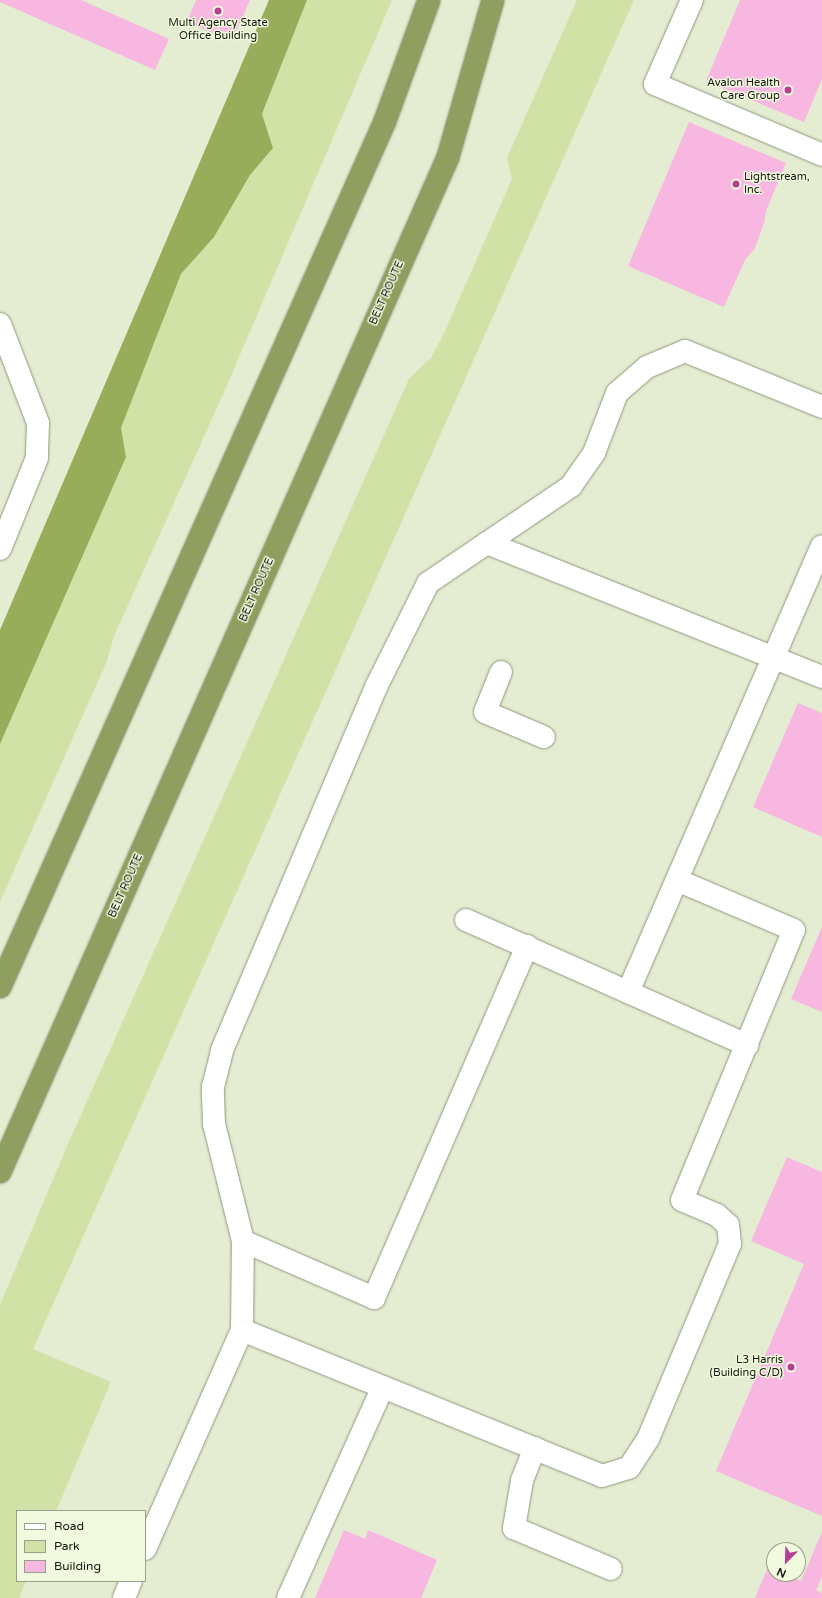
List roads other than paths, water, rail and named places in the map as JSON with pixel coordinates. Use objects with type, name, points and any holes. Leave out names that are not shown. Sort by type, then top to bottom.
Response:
[{"type":"highway","points":[[0,987],[385,121],[430,0]]},
{"type":"highway","name":"BELT ROUTE","points":[[0,1172],[448,157],[493,0]]},
{"type":"lane","points":[[692,0],[655,84],[822,155]]},
{"type":"lane","points":[[0,324],[38,423],[37,458],[0,549]]},
{"type":"lane","points":[[146,1547],[242,1330],[243,1241],[214,1124],[213,1087],[222,1050],[376,687],[428,583],[571,486],[594,453],[617,393],[648,367],[685,351],[822,407]]},
{"type":"lane","points":[[487,543],[822,677]]},
{"type":"lane","points":[[628,992],[822,546]]},
{"type":"lane","points":[[501,672],[485,712],[544,737]]},
{"type":"lane","points":[[242,1330],[602,1476],[629,1468],[648,1439],[730,1244],[728,1225],[717,1215],[682,1200],[794,930],[677,880]]},
{"type":"lane","points":[[466,920],[747,1045]]},
{"type":"lane","points":[[243,1241],[374,1298],[527,946]]},
{"type":"lane","points":[[288,1598],[383,1387]]},
{"type":"lane","points":[[535,1448],[522,1481],[514,1528],[611,1569]]},
{"type":"lane","points":[[124,1598],[131,1582]]},
{"type":"place","name":"Multi Agency State Office Building","points":[[218,11]]},
{"type":"place","name":"Avalon Health Care Group","points":[[788,90]]},
{"type":"place","name":"Lightstream, Inc.","points":[[736,184]]},
{"type":"place","name":"L3 Harris (Building C/D)","points":[[791,1367]]}]
